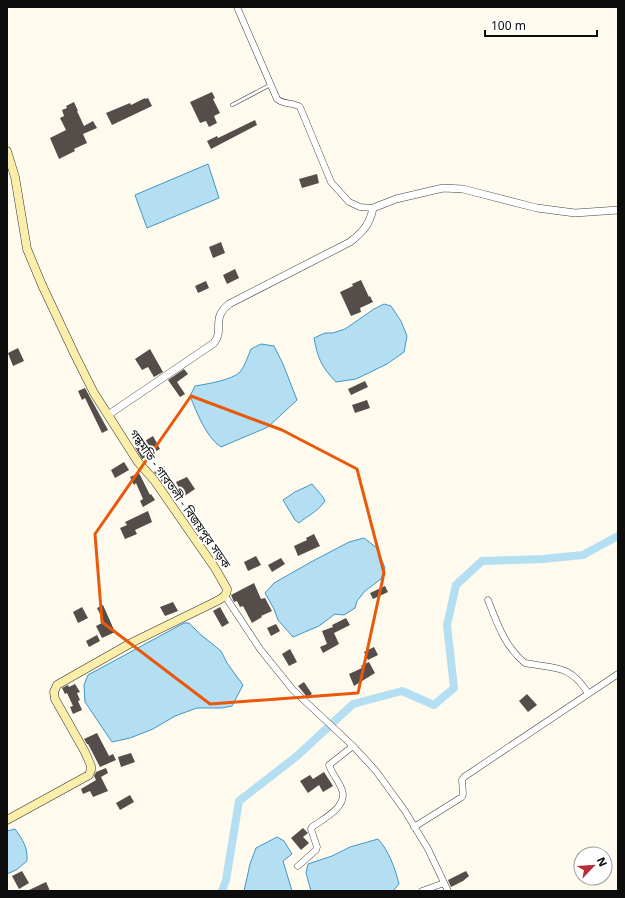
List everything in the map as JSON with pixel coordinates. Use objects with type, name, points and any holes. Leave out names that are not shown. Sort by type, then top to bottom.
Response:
[{"type":"main road","name":"গন্ধমতি - গাবতলী - বিজয়পুর সড়ক","points":[[7,151],[15,178],[27,248],[60,323],[94,393],[138,462],[154,480],[215,568],[227,589],[225,596]]},
{"type":"main road","points":[[7,820],[89,775],[91,770],[91,766],[85,752],[55,699],[54,692],[57,685],[105,657],[217,602],[225,596]]},
{"type":"street","points":[[237,7],[270,85],[279,101],[296,104],[300,107],[331,182],[349,202],[360,207],[373,208],[396,199],[443,188],[463,189],[537,208],[575,212],[618,210]]},
{"type":"street","points":[[108,415],[214,343],[218,338],[219,315],[229,304],[350,242],[365,229],[371,219],[373,208]]},
{"type":"street","points":[[225,596],[264,655],[293,690],[353,746],[376,771],[405,811],[428,849],[448,891]]},
{"type":"street","points":[[488,600],[503,635],[512,651],[521,660],[525,663],[564,669],[577,678],[588,693]]},
{"type":"street","points":[[414,827],[462,797],[464,794],[462,780],[464,777],[618,674]]},
{"type":"street","points":[[298,866],[316,850],[317,847],[311,830],[312,827],[338,808],[343,800],[342,790],[329,765],[353,746]]},
{"type":"street","points":[[422,891],[444,883]]},
{"type":"lane","points":[[232,105],[270,85]]},
{"type":"highlighted area","points":[[191,396],[282,430],[357,469],[384,573],[358,693],[210,704],[102,622],[95,534]]},
{"type":"water","points":[[208,164],[219,198],[147,228],[135,195]]},
{"type":"water","points":[[384,304],[391,306],[401,321],[407,336],[404,352],[387,364],[356,379],[336,382],[321,362],[314,338],[325,333],[333,333],[345,329]]},
{"type":"water","points":[[261,344],[274,346],[283,364],[297,400],[268,427],[221,447],[206,431],[190,396],[195,386],[219,381],[236,375],[243,367],[251,349]]},
{"type":"water","points":[[312,484],[325,501],[316,511],[299,523],[295,520],[283,500],[295,492]]},
{"type":"water","points":[[364,538],[377,548],[385,568],[381,579],[365,591],[357,601],[355,608],[344,615],[335,614],[319,626],[293,637],[278,620],[265,593],[274,583],[311,562],[349,542]]},
{"type":"water","points":[[184,623],[189,623],[221,651],[227,663],[243,685],[232,706],[222,708],[197,708],[175,716],[153,729],[130,738],[112,742],[85,702],[84,685],[88,675]]},
{"type":"water","points":[[15,829],[27,852],[27,861],[16,870],[7,874],[7,831]]},
{"type":"water","points":[[277,837],[284,841],[292,854],[283,861],[292,891],[244,891],[250,864],[256,848]]},
{"type":"water","points":[[378,839],[388,854],[399,884],[393,891],[311,891],[306,873],[308,864],[332,856],[350,847]]},
{"type":"building","points":[[212,92],[215,98],[213,99],[220,113],[214,116],[217,123],[209,127],[206,121],[200,123],[190,102]]},
{"type":"building","points":[[148,98],[152,106],[112,125],[106,113],[130,103],[131,105]]},
{"type":"building","points":[[74,102],[84,126],[93,121],[97,128],[83,134],[87,143],[74,149],[75,151],[59,159],[50,138],[66,130],[60,118],[64,116],[62,110]]},
{"type":"building","points":[[255,120],[257,125],[211,149],[207,141],[217,136],[218,138]]},
{"type":"building","points":[[317,174],[319,183],[302,188],[299,179]]},
{"type":"building","points":[[221,242],[225,253],[213,258],[209,247]]},
{"type":"building","points":[[235,269],[239,278],[227,284],[223,275]]},
{"type":"building","points":[[361,280],[373,302],[360,308],[361,312],[351,316],[340,292],[353,286],[352,284]]},
{"type":"building","points":[[206,281],[209,288],[198,293],[195,286]]},
{"type":"building","points":[[18,348],[24,361],[13,366],[8,353]]},
{"type":"building","points":[[150,349],[163,372],[154,377],[148,367],[142,370],[135,359]]},
{"type":"building","points":[[184,369],[188,374],[177,382],[185,394],[180,397],[168,380]]},
{"type":"building","points":[[365,381],[368,387],[351,395],[348,389]]},
{"type":"building","points":[[85,388],[108,430],[102,433],[85,398],[82,400],[78,391]]},
{"type":"building","points":[[367,400],[370,408],[355,413],[352,405]]},
{"type":"building","points":[[153,436],[160,449],[142,459],[135,447]]},
{"type":"building","points":[[124,462],[129,470],[115,478],[111,470]]},
{"type":"building","points":[[164,466],[172,480],[164,484],[154,472]]},
{"type":"building","points":[[139,473],[150,495],[151,494],[155,500],[143,507],[140,501],[143,499],[136,483],[134,485],[130,477]]},
{"type":"building","points":[[187,477],[195,489],[180,499],[176,493],[180,491],[176,482]]},
{"type":"building","points":[[148,511],[152,522],[135,530],[137,534],[125,539],[120,528],[127,525],[125,522]]},
{"type":"building","points":[[314,534],[320,546],[298,556],[294,546],[307,540],[306,538]]},
{"type":"building","points":[[256,556],[261,565],[248,571],[244,562]]},
{"type":"building","points":[[281,558],[285,564],[272,572],[268,565]]},
{"type":"building","points":[[254,583],[261,599],[265,598],[272,611],[261,616],[262,617],[252,623],[243,606],[240,607],[237,601],[234,602],[231,595]]},
{"type":"building","points":[[385,586],[388,592],[373,599],[370,593]]},
{"type":"building","points":[[173,602],[178,611],[165,616],[160,607]]},
{"type":"building","points":[[103,605],[115,632],[102,638],[96,626],[104,622],[97,608]]},
{"type":"building","points":[[82,607],[88,618],[78,623],[73,612]]},
{"type":"building","points":[[220,607],[229,623],[222,627],[213,611]]},
{"type":"building","points":[[346,618],[350,625],[334,633],[339,644],[323,653],[320,647],[327,644],[322,631],[333,627],[332,625]]},
{"type":"building","points":[[276,624],[280,631],[271,636],[267,628]]},
{"type":"building","points":[[97,635],[100,641],[89,647],[86,641]]},
{"type":"building","points":[[374,647],[378,655],[368,660],[364,652]]},
{"type":"building","points":[[290,649],[297,662],[289,666],[282,654]]},
{"type":"building","points":[[369,662],[375,673],[354,686],[349,674],[362,668],[361,666]]},
{"type":"building","points":[[304,682],[312,694],[307,697],[298,686]]},
{"type":"building","points":[[75,684],[80,692],[77,693],[80,700],[78,701],[82,710],[73,714],[70,707],[73,706],[67,693],[65,694],[62,688]]},
{"type":"building","points":[[527,694],[537,705],[528,712],[519,701]]},
{"type":"building","points":[[97,733],[109,756],[113,754],[116,760],[100,767],[84,739]]},
{"type":"building","points":[[131,753],[135,762],[121,767],[118,757]]},
{"type":"building","points":[[106,768],[108,773],[101,777],[108,791],[93,797],[90,791],[83,794],[81,789],[96,780],[94,776],[96,772]]},
{"type":"building","points":[[324,772],[333,786],[323,792],[319,785],[308,793],[300,781],[310,775],[313,779]]},
{"type":"building","points":[[130,795],[134,802],[120,810],[116,803]]},
{"type":"building","points":[[303,828],[308,833],[303,837],[309,843],[301,850],[291,838]]},
{"type":"building","points":[[22,871],[29,883],[19,889],[12,876]]},
{"type":"building","points":[[466,871],[469,876],[451,887],[448,880]]},
{"type":"building","points":[[46,882],[50,891],[27,891]]},
{"type":"waterway","points":[[222,891],[226,880],[239,801],[297,756],[353,704],[402,691],[434,705],[454,688],[447,625],[456,585],[482,561],[543,559],[583,555],[618,536]]}]
